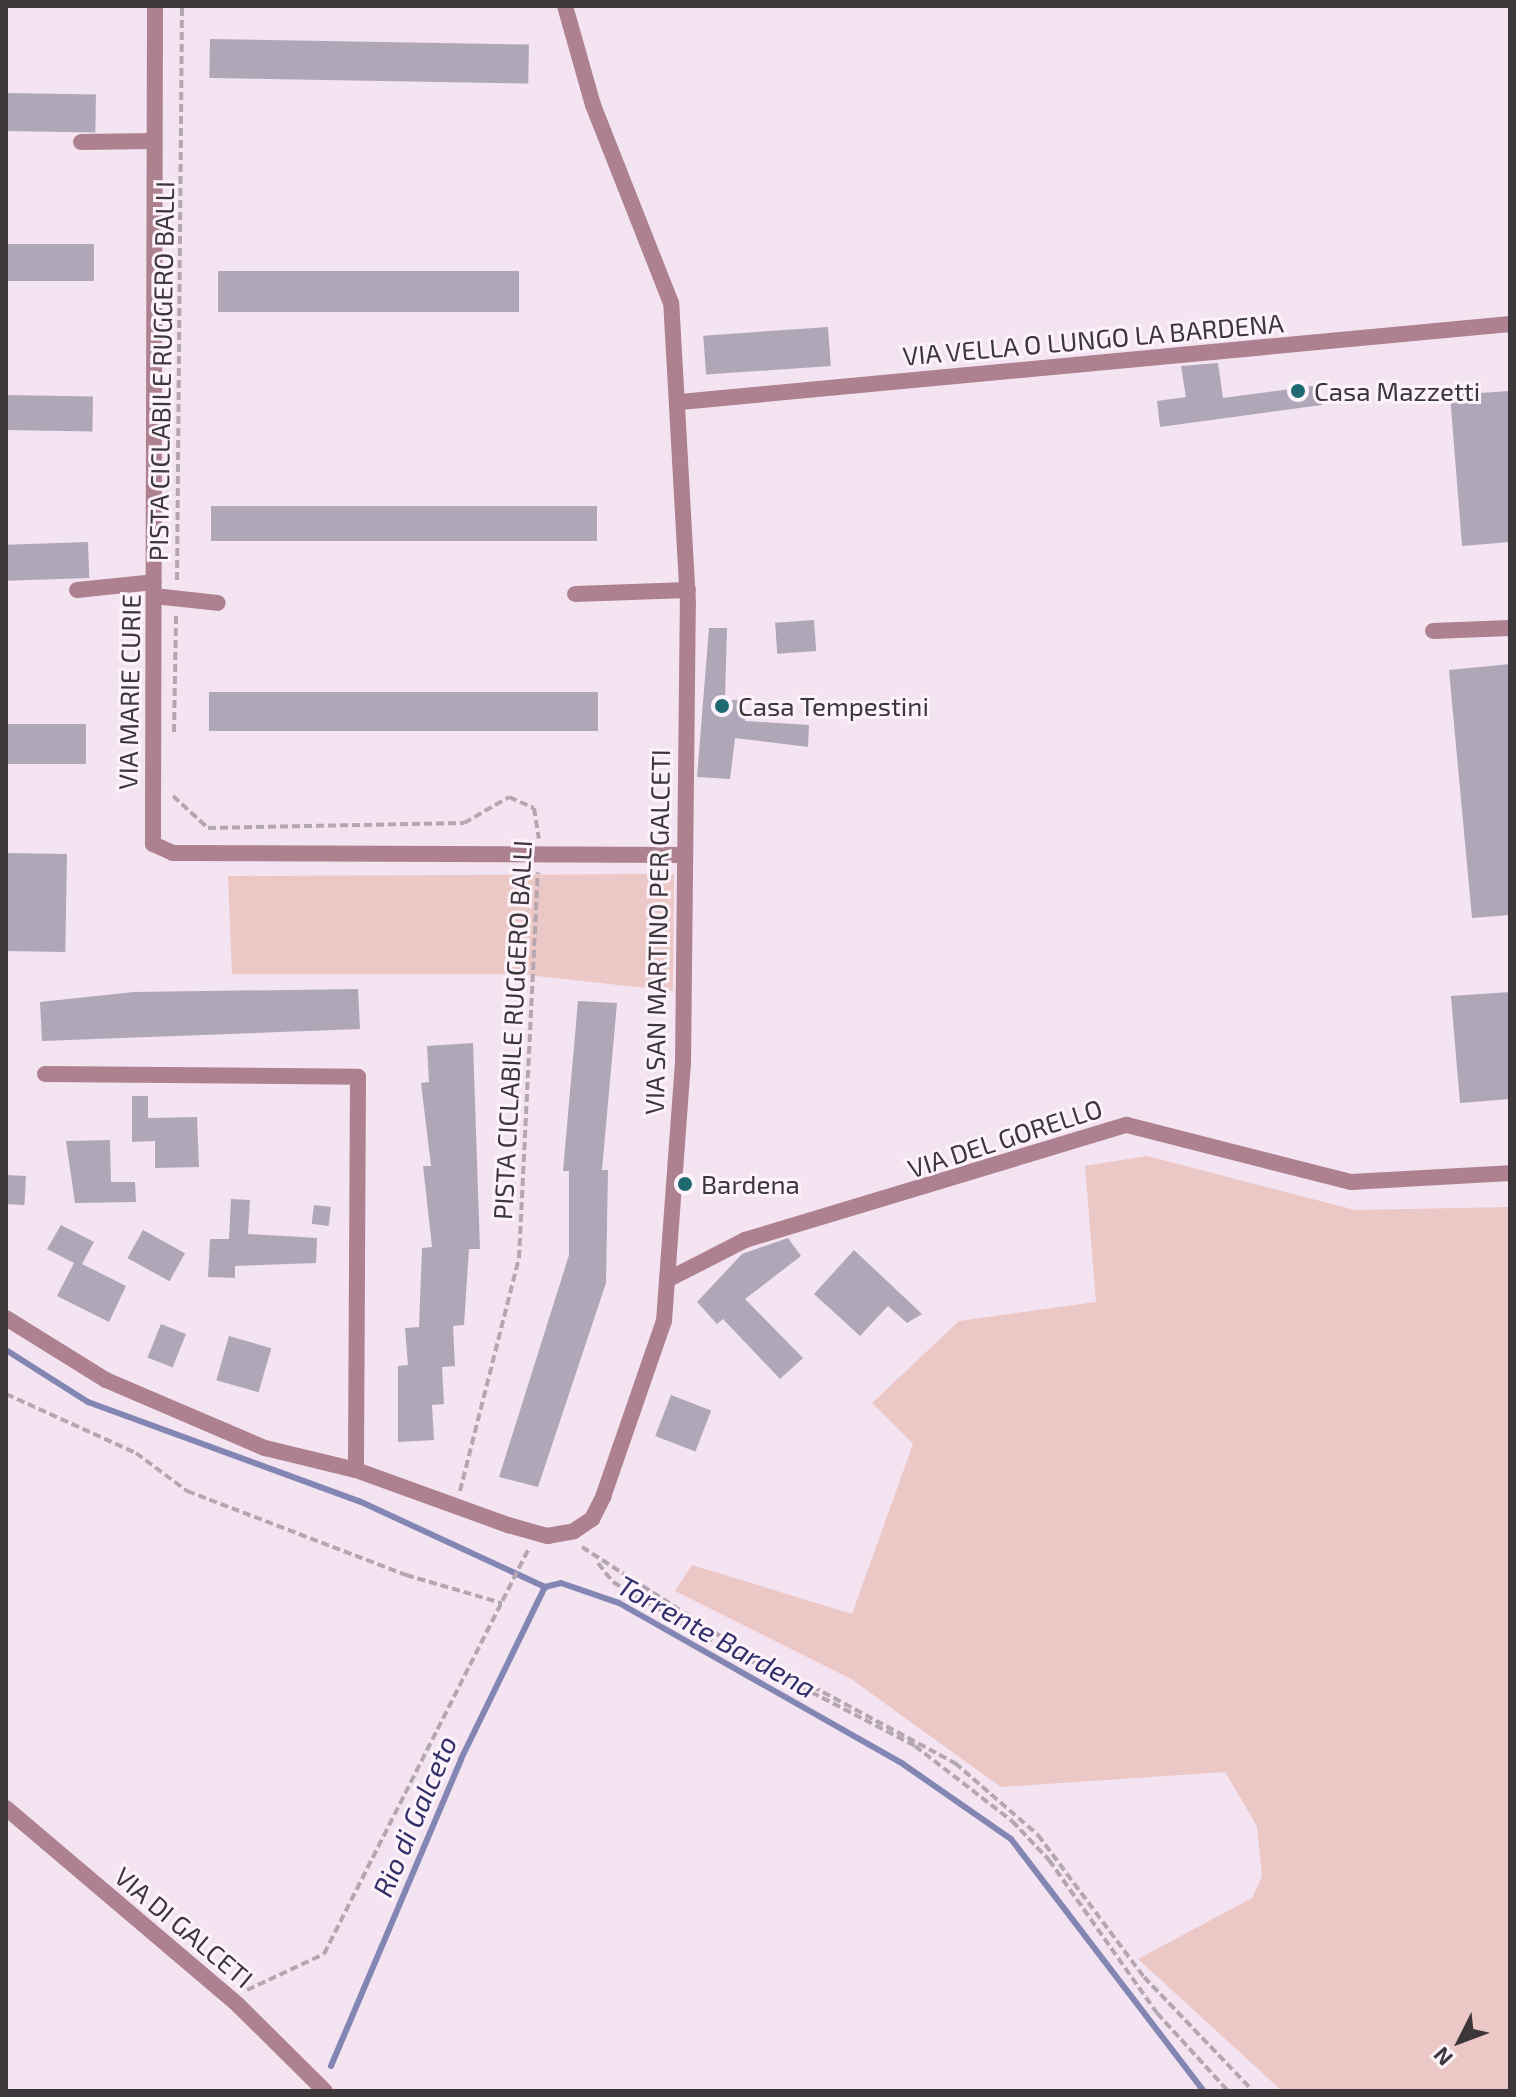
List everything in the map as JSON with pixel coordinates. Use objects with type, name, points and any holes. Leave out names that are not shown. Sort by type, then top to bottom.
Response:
[{"type":"street","name":"VIA MARIE CURIE","points":[[155,6],[151,827],[157,849],[683,855]]},
{"type":"street","name":"VIA SAN MARTINO PER GALCETI","points":[[6,1318],[106,1380],[265,1448],[356,1470],[456,1508],[547,1536],[592,1519],[664,1321],[683,1065],[688,590],[680,402],[671,303],[593,105],[565,6]]},
{"type":"street","points":[[81,142],[154,141]]},
{"type":"street","name":"VIA VELLA O LUNGO LA BARDENA","points":[[680,402],[1510,324]]},
{"type":"street","points":[[77,590],[154,589],[176,598],[218,603]]},
{"type":"street","points":[[575,594],[688,590]]},
{"type":"street","points":[[1433,631],[1510,628]]},
{"type":"street","points":[[45,1074],[358,1077],[356,1470]]},
{"type":"street","name":"VIA DEL GORELLO","points":[[667,1280],[745,1240],[1127,1125],[1351,1182],[1510,1173]]},
{"type":"street","name":"VIA DI GALCETI","points":[[6,1808],[238,2005],[325,2091]]},
{"type":"path","name":"PISTA CICLABILE RUGGERO BALLI","points":[[174,736],[182,6]]},
{"type":"path","name":"PISTA CICLABILE RUGGERO BALLI","points":[[173,782],[173,797],[208,828],[464,823],[509,797],[523,799],[538,822],[519,1258],[456,1508]]},
{"type":"path","points":[[6,1394],[136,1453],[187,1491],[419,1579],[500,1605],[509,1595]]},
{"type":"path","points":[[238,2005],[246,1991],[324,1954],[509,1595],[531,1544]]},
{"type":"path","points":[[580,1546],[613,1582],[705,1637],[915,1746],[1012,1821],[1049,1860],[1157,2013],[1228,2091]]},
{"type":"path","points":[[598,1563],[955,1763],[1038,1835],[1144,1977],[1253,2091]]},
{"type":"shaded area","points":[[674,874],[673,991],[519,974],[232,974],[228,876]]},
{"type":"shaded area","points":[[1147,1156],[1355,1210],[1510,1207],[1510,2091],[1282,2091],[1138,1959],[1252,1898],[1262,1876],[1257,1826],[1225,1772],[1001,1787],[851,1679],[675,1591],[692,1565],[852,1614],[913,1444],[872,1403],[959,1321],[1096,1302],[1085,1166]]},
{"type":"building","points":[[210,39],[529,45],[528,84],[209,78]]},
{"type":"building","points":[[6,93],[96,95],[95,133],[6,131]]},
{"type":"building","points":[[6,244],[94,244],[94,281],[6,281]]},
{"type":"building","points":[[218,271],[519,271],[519,312],[218,312]]},
{"type":"building","points":[[828,327],[831,366],[706,375],[703,336]]},
{"type":"building","name":"Casa Mazzetti","points":[[1218,363],[1223,398],[1320,385],[1322,405],[1160,427],[1157,401],[1186,397],[1181,366]]},
{"type":"building","points":[[1510,391],[1510,542],[1462,546],[1450,395]]},
{"type":"building","points":[[6,395],[93,397],[92,432],[6,430]]},
{"type":"building","points":[[211,506],[597,506],[597,541],[211,541]]},
{"type":"building","points":[[88,542],[89,578],[7,581],[6,545]]},
{"type":"building","points":[[814,620],[816,651],[777,654],[775,623]]},
{"type":"building","name":"Casa Tempestini","points":[[709,628],[727,628],[725,700],[743,700],[745,721],[809,725],[808,747],[735,738],[730,779],[697,777]]},
{"type":"building","points":[[1510,664],[1510,915],[1472,918],[1449,670]]},
{"type":"building","points":[[209,692],[598,692],[598,731],[209,731]]},
{"type":"building","points":[[6,724],[86,724],[86,764],[6,764]]},
{"type":"building","points":[[6,853],[67,854],[65,952],[6,951]]},
{"type":"building","points":[[358,989],[360,1029],[42,1041],[40,1002],[134,992]]},
{"type":"building","points":[[1510,992],[1510,1099],[1460,1103],[1451,996]]},
{"type":"building","points":[[578,1001],[617,1003],[602,1170],[608,1170],[606,1283],[538,1487],[499,1477],[569,1255],[569,1171],[563,1171]]},
{"type":"building","points":[[473,1043],[480,1249],[469,1249],[464,1325],[453,1326],[455,1366],[442,1367],[444,1404],[432,1405],[434,1440],[398,1442],[398,1366],[408,1365],[405,1328],[419,1327],[422,1248],[432,1247],[423,1166],[431,1166],[421,1083],[429,1082],[427,1046]]},
{"type":"building","points":[[132,1096],[148,1096],[148,1118],[197,1117],[199,1167],[155,1168],[155,1141],[132,1142]]},
{"type":"building","points":[[110,1140],[111,1182],[135,1182],[136,1202],[75,1203],[66,1141]]},
{"type":"building","points":[[6,1175],[26,1176],[24,1205],[6,1204]]},
{"type":"building","points":[[231,1199],[250,1200],[248,1234],[317,1238],[316,1263],[235,1266],[235,1278],[208,1277],[210,1239],[229,1239]]},
{"type":"building","points":[[314,1205],[331,1207],[329,1226],[312,1224]]},
{"type":"building","points":[[61,1225],[94,1242],[82,1264],[126,1286],[109,1322],[57,1296],[74,1263],[47,1249]]},
{"type":"building","points":[[143,1230],[185,1253],[169,1281],[127,1258]]},
{"type":"building","points":[[788,1238],[801,1256],[745,1299],[803,1358],[780,1379],[723,1319],[717,1324],[697,1302],[742,1254]]},
{"type":"building","points":[[854,1250],[922,1314],[907,1323],[888,1306],[860,1336],[814,1294]]},
{"type":"building","points":[[161,1324],[186,1334],[173,1367],[148,1357]]},
{"type":"building","points":[[229,1336],[271,1348],[259,1392],[216,1380]]},
{"type":"building","points":[[671,1395],[711,1410],[695,1451],[655,1436]]},
{"type":"waterway","name":"Torrente Bardena","points":[[6,1350],[88,1402],[359,1501],[545,1587],[561,1583],[619,1603],[903,1764],[1011,1839],[1204,2091]]},
{"type":"waterway","name":"Rio di Galceto","points":[[331,2066],[461,1759],[545,1587]]},
{"type":"place","name":"Casa Mazzetti","points":[[1298,391]]},
{"type":"place","name":"Casa Tempestini","points":[[722,706]]},
{"type":"place","name":"Bardena","points":[[685,1184]]}]
